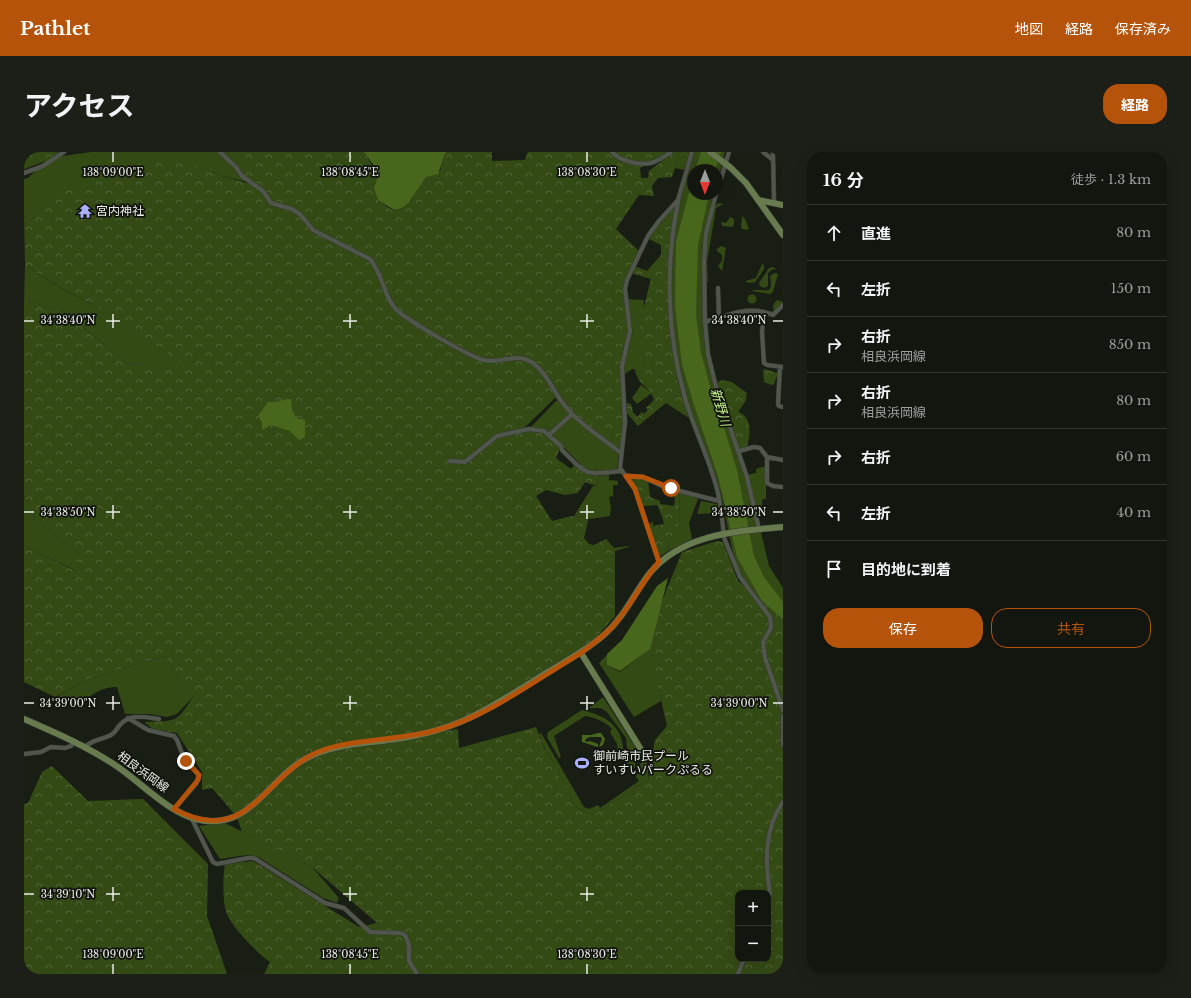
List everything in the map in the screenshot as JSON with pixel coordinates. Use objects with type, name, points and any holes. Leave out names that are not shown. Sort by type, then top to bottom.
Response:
[{"type":"main road","points":[[710,152],[742,178],[783,235]]},
{"type":"main road","points":[[758,200],[783,205]]},
{"type":"main road","name":"相良浜岡線","points":[[24,720],[86,747],[118,766],[174,809],[190,817],[206,820],[219,820],[244,812],[260,800],[293,766],[319,752],[345,745],[419,735],[463,721],[501,701],[594,644],[614,625],[659,562],[692,542],[724,534],[783,526]]},
{"type":"main road","points":[[581,653],[645,756]]},
{"type":"street","points":[[24,173],[43,166],[64,152]]},
{"type":"street","points":[[220,152],[236,167],[242,176],[263,191],[270,203],[292,209],[300,215],[313,230],[370,259],[376,266],[388,298],[395,308],[406,317],[477,358],[491,361],[516,357],[532,362],[542,372],[557,396],[572,414],[621,453]]},
{"type":"street","points":[[612,152],[618,158],[628,161],[650,163],[659,160],[672,152]]},
{"type":"street","points":[[692,152],[678,200],[670,252],[670,300],[674,352],[685,398],[708,461],[719,501],[724,534],[740,577],[770,617],[771,628],[763,642],[765,658],[783,710]]},
{"type":"street","points":[[723,170],[729,152]]},
{"type":"street","points":[[763,152],[772,160]]},
{"type":"street","points":[[773,152],[774,203]]},
{"type":"street","points":[[659,562],[635,489],[621,471],[620,465],[625,422],[622,366],[630,331],[625,289],[627,280],[648,236],[678,200]]},
{"type":"street","points":[[715,200],[706,234],[704,261],[705,322],[711,369],[747,477],[758,529]]},
{"type":"street","points":[[718,288],[720,318]]},
{"type":"street","points":[[705,322],[741,311],[764,312],[773,315],[783,305]]},
{"type":"street","points":[[764,312],[762,332],[764,362],[767,365],[782,367],[778,404],[779,406],[783,407]]},
{"type":"street","points":[[549,435],[572,414]]},
{"type":"street","points":[[450,461],[465,462],[497,436],[529,428],[544,431],[582,470],[596,474],[621,471]]},
{"type":"street","points":[[739,451],[754,447],[760,448],[767,457],[767,483],[773,486],[783,487]]},
{"type":"street","points":[[767,457],[783,460]]},
{"type":"street","points":[[626,476],[643,477],[664,487],[719,501]]},
{"type":"street","points":[[86,747],[94,741],[114,733],[128,718],[136,716],[159,719]]},
{"type":"street","points":[[783,716],[783,744]]},
{"type":"street","points":[[128,718],[148,730],[174,736],[183,756],[199,775],[196,784],[174,809]]},
{"type":"street","points":[[24,754],[42,752],[51,747],[65,748],[71,746],[75,741]]},
{"type":"street","points":[[770,890],[766,852],[773,820],[783,802]]},
{"type":"street","points":[[190,817],[213,862],[216,864],[254,858],[325,902],[344,908],[370,932],[400,933],[405,935],[409,945],[409,961],[417,974]]},
{"type":"street","points":[[738,974],[743,962]]},
{"type":"street","points":[[24,969],[27,974]]},
{"type":"green space","points":[[24,152],[59,152],[51,159],[24,169]]},
{"type":"green space","points":[[91,152],[236,152],[240,156],[247,182],[222,176],[201,167],[48,201],[24,218],[24,179],[28,178],[48,158]]},
{"type":"green space","points":[[236,152],[366,152],[379,177],[375,184],[378,200],[392,210],[402,208],[426,177],[440,171],[446,152],[492,152],[492,161],[525,160],[528,152],[668,152],[640,168],[641,178],[648,178],[649,171],[674,152],[689,152],[689,155],[678,159],[672,177],[658,178],[652,186],[654,196],[639,195],[616,229],[639,251],[633,268],[634,266],[647,271],[661,255],[661,245],[649,239],[659,223],[676,206],[670,279],[673,335],[677,378],[689,418],[666,403],[638,426],[627,413],[626,403],[631,404],[633,412],[637,417],[642,412],[644,414],[648,410],[646,408],[654,400],[650,392],[637,377],[635,371],[645,361],[639,316],[645,304],[651,279],[631,273],[625,289],[630,331],[622,370],[624,419],[622,447],[618,450],[555,398],[523,429],[544,431],[561,446],[556,458],[571,469],[575,464],[581,471],[600,476],[596,486],[585,482],[578,493],[565,495],[546,490],[536,496],[552,521],[572,516],[589,517],[584,538],[589,544],[594,545],[606,539],[614,548],[629,547],[615,551],[615,616],[594,640],[517,690],[463,721],[416,736],[458,729],[459,748],[536,727],[545,750],[558,768],[560,778],[567,785],[573,806],[593,815],[648,780],[655,740],[667,726],[649,646],[662,601],[682,552],[717,541],[723,542],[738,581],[783,617],[783,974],[264,974],[270,962],[246,940],[234,926],[225,909],[223,882],[225,864],[253,861],[359,927],[377,923],[312,867],[242,832],[237,817],[212,788],[202,790],[202,772],[177,733],[153,729],[144,722],[169,721],[178,717],[193,697],[164,656],[88,679],[55,697],[24,682],[24,546],[76,571],[77,553],[34,519],[24,495],[24,300],[64,312],[127,363],[169,370],[192,370],[106,312],[60,287],[25,265],[24,218],[53,197],[147,161],[197,165],[222,176],[247,183],[240,157]]},
{"type":"green space","points":[[693,152],[725,152],[722,164],[690,164]]},
{"type":"green space","points":[[689,155],[684,170],[675,168],[678,159]]},
{"type":"green space","points":[[687,173],[687,200],[713,200],[704,239],[708,354],[721,407],[747,475],[756,473],[756,469],[766,466],[766,498],[762,500],[762,510],[756,511],[769,566],[783,588],[783,620],[765,607],[752,594],[743,579],[736,562],[731,546],[717,479],[691,416],[676,355],[671,303],[671,252],[674,226]]},
{"type":"green space","points":[[718,203],[724,204],[716,208],[707,262],[708,282],[705,282],[706,241],[710,218]]},
{"type":"green space","points":[[742,216],[745,219],[749,229],[745,230],[741,228]]},
{"type":"green space","points":[[730,217],[734,219],[734,225],[732,227],[722,226],[721,222],[726,223]]},
{"type":"green space","points":[[721,246],[726,248],[722,271],[718,266],[722,261],[722,255],[716,250]]},
{"type":"green space","points":[[762,264],[764,265],[764,269],[755,282],[749,283],[745,281],[756,278]]},
{"type":"green space","points":[[25,265],[61,288],[106,312],[193,370],[173,371],[127,363],[64,312],[24,300]]},
{"type":"green space","points":[[773,267],[777,270],[773,269],[768,273],[768,286],[764,288],[760,286],[759,283],[769,268]]},
{"type":"green space","points":[[775,273],[778,274],[773,292],[770,294],[751,291],[769,289],[771,287],[770,276]]},
{"type":"green space","points":[[752,294],[757,299],[752,304],[747,299]]},
{"type":"green space","points":[[626,299],[644,300],[641,333],[645,361],[637,370],[632,369],[622,376],[623,364],[631,338]]},
{"type":"green space","points":[[777,300],[783,302],[772,315],[738,311],[751,308],[774,312],[773,305]]},
{"type":"green space","points":[[764,369],[778,373],[774,384],[771,385],[764,382]]},
{"type":"green space","points":[[723,380],[732,382],[747,393],[746,400],[738,412],[743,414],[746,418],[750,431],[747,446],[739,450],[717,382]]},
{"type":"green space","points":[[641,385],[652,393],[637,404],[632,398]]},
{"type":"green space","points":[[557,400],[619,451],[617,470],[591,473],[581,465],[551,434],[529,429]]},
{"type":"green space","points":[[609,475],[609,480],[618,481],[618,485],[613,485],[613,496],[609,497],[611,507],[610,516],[590,519],[589,517],[574,516],[593,486],[596,486],[600,476]]},
{"type":"green space","points":[[629,477],[648,480],[650,497],[660,501],[660,504],[674,506],[675,499],[672,491],[680,491],[679,523],[669,543],[668,551],[659,557],[649,524],[653,522],[653,526],[664,524],[658,505],[643,506]]},
{"type":"green space","points":[[680,490],[698,499],[689,523],[692,539],[668,551],[669,543],[679,522]]},
{"type":"green space","points":[[24,495],[34,519],[77,553],[77,571],[24,546]]},
{"type":"green space","points":[[701,501],[717,504],[718,513],[697,514]]},
{"type":"green space","points":[[652,647],[661,701],[634,717],[599,663],[607,655],[607,665],[620,672]]},
{"type":"green space","points":[[164,656],[193,697],[177,714],[167,717],[149,714],[125,714],[117,687],[101,690],[87,699],[56,697],[88,679]]},
{"type":"green space","points":[[603,697],[639,753],[636,756],[635,768],[619,759],[617,744],[610,732],[612,729],[607,724],[592,717],[585,716],[554,736],[561,757],[559,758],[547,737],[548,732],[582,710],[600,716],[613,725],[621,738],[623,756],[628,754],[626,738],[607,712],[601,708],[589,708]]},
{"type":"green space","points":[[541,733],[584,807],[589,809],[598,805],[600,808],[639,781],[636,777],[642,760],[648,764],[648,780],[593,815],[573,806],[567,785],[560,778],[558,768],[546,751],[539,734]]},
{"type":"green space","points":[[52,766],[88,801],[143,799],[208,864],[207,916],[227,974],[24,974],[24,804],[28,803],[42,772]]},
{"type":"green space","points":[[225,823],[312,867],[339,898],[337,903],[323,898],[258,857],[247,855],[220,859],[199,826]]},
{"type":"shaded area","points":[[364,152],[446,152],[438,174],[426,177],[408,203],[402,208],[394,210],[378,200],[374,188],[379,173]]},
{"type":"shaded area","points":[[701,152],[721,152],[717,164],[697,164]]},
{"type":"shaded area","points":[[687,200],[708,200],[698,245],[696,315],[701,353],[719,420],[724,428],[737,470],[754,556],[764,577],[783,602],[783,619],[762,601],[737,557],[718,476],[682,364],[675,306],[676,242]]},
{"type":"shaded area","points":[[291,399],[292,410],[296,418],[305,420],[305,437],[299,440],[290,431],[271,425],[262,430],[262,422],[258,416],[268,402],[276,402]]},
{"type":"shaded area","points":[[668,578],[650,649],[620,671],[607,665],[607,654],[622,640],[657,586]]},
{"type":"shaded area","points":[[601,733],[605,739],[603,745],[599,747],[602,739],[601,737],[589,737],[585,740],[586,742],[590,741],[598,744],[598,747],[582,742],[582,735]]},
{"type":"place","name":"宮内神社","points":[[85,211]]},
{"type":"place","name":"御前崎市民プール すいすいパークぷるる","points":[[582,763]]},
{"type":"route","points":[[186,761],[199,775],[198,780],[194,787],[174,809],[198,819],[226,819],[244,812],[253,806],[266,795],[293,766],[305,758],[319,752],[345,745],[419,735],[446,728],[480,713],[581,653],[594,644],[620,618],[642,584],[659,562],[640,502],[635,489],[626,476],[643,477],[664,487],[671,488]]},
{"type":"water label","name":"新野川","points":[[721,407]]}]
